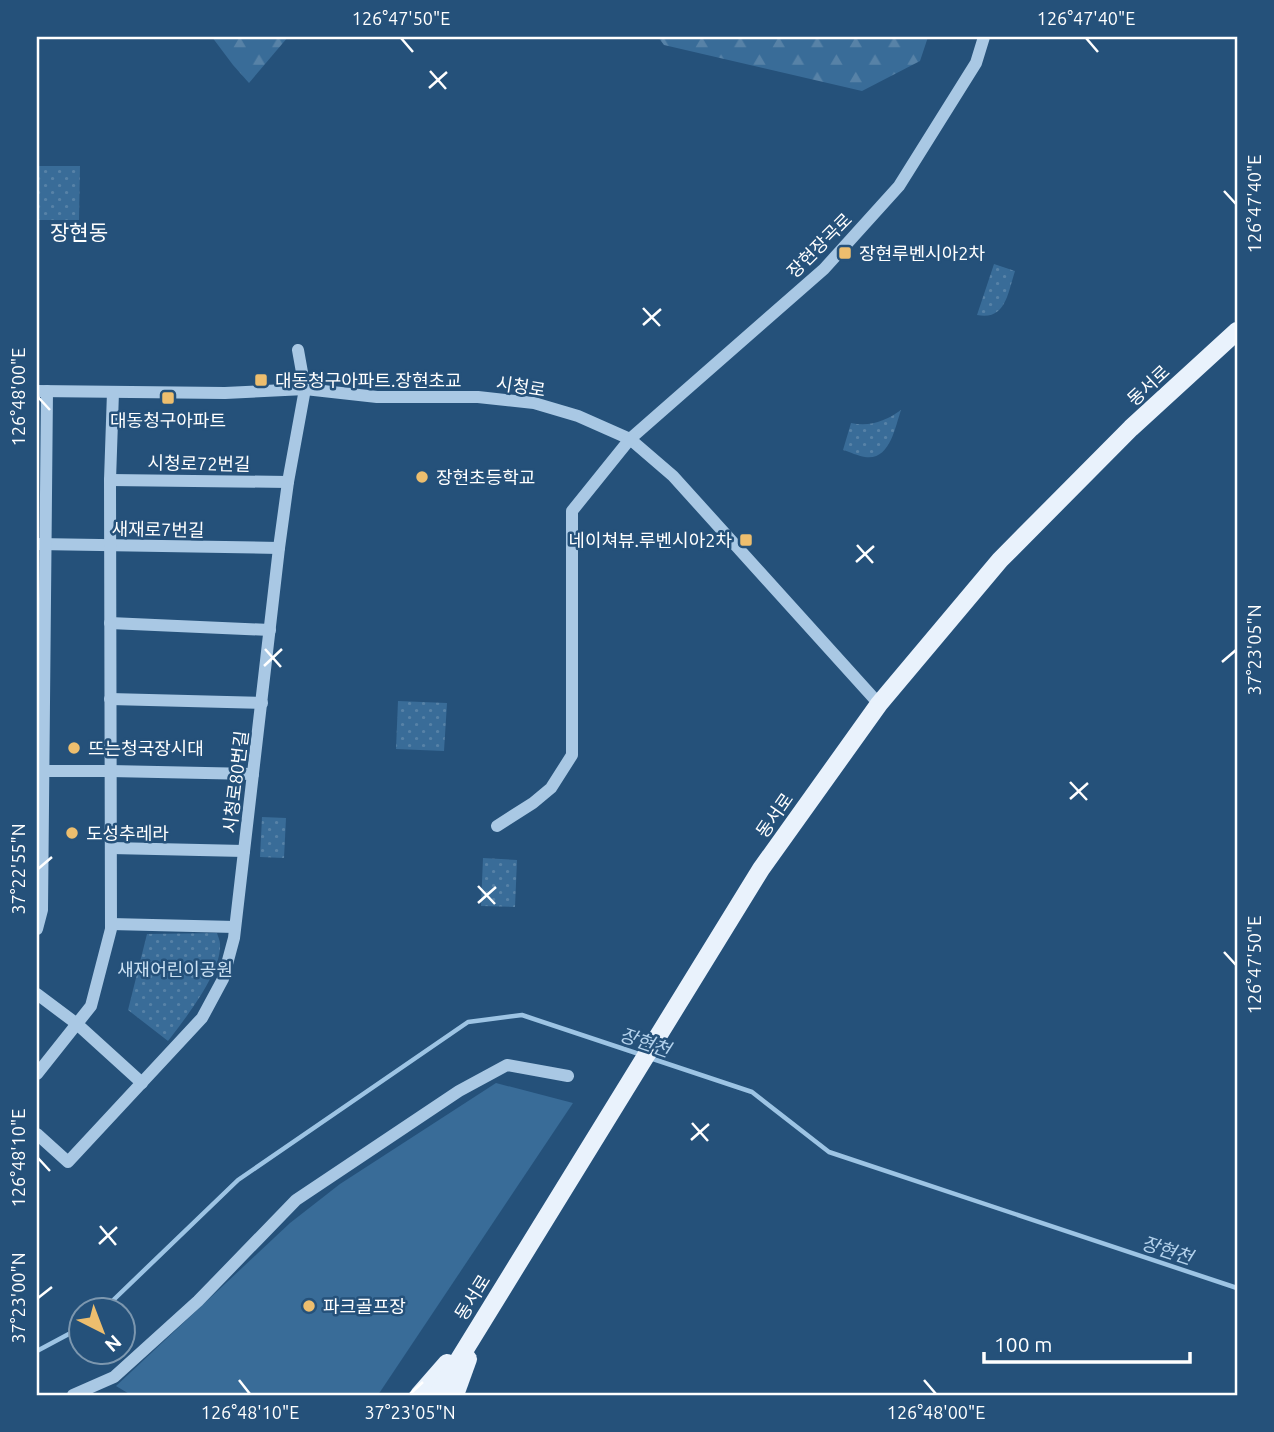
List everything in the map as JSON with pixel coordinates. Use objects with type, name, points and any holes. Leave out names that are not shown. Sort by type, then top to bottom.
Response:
[{"type":"main road","name":"동서로","points":[[437,1395],[761,869],[879,704],[1000,560],[1132,428],[1237,331]]},
{"type":"main road","points":[[419,1395],[479,1326]]},
{"type":"main road","points":[[455,1395],[479,1326]]},
{"type":"street","name":"장현장곡로","points":[[497,826],[551,788],[572,755],[572,511],[630,439],[824,269],[899,186],[976,63],[984,37]]},
{"type":"street","name":"시청로80번길","points":[[37,1134],[68,1162],[202,1018],[223,979],[235,927],[279,548],[305,390],[298,350]]},
{"type":"street","name":"시청로","points":[[42,391],[225,393],[305,390],[377,397],[478,397],[534,403],[578,416],[630,439],[673,476],[879,704]]},
{"type":"street","points":[[37,925],[42,910],[42,391]]},
{"type":"street","points":[[37,1073],[92,1006],[111,924],[109,546],[113,392]]},
{"type":"street","name":"시청로72번길","points":[[110,480],[288,482]]},
{"type":"street","name":"새재로7번길","points":[[41,544],[279,548]]},
{"type":"street","points":[[110,623],[270,630]]},
{"type":"street","points":[[110,699],[262,703]]},
{"type":"street","points":[[40,771],[253,774]]},
{"type":"street","points":[[111,848],[244,850]]},
{"type":"street","points":[[111,924],[235,927]]},
{"type":"street","points":[[37,994],[77,1024],[142,1083]]},
{"type":"street","points":[[74,1395],[114,1377],[198,1301],[296,1200],[459,1091],[507,1065],[568,1076]]},
{"type":"green space","points":[[212,37],[288,37],[249,83]]},
{"type":"green space","points":[[658,37],[928,37],[920,61],[862,91],[664,45]]},
{"type":"green space","points":[[37,166],[80,166],[79,220],[37,220]]},
{"type":"green space","points":[[994,264],[1015,271],[1008,296],[994,314],[977,315]]},
{"type":"green space","points":[[901,410],[894,433],[880,454],[865,457],[843,450],[851,423],[878,422]]},
{"type":"green space","points":[[398,701],[447,703],[444,751],[396,749]]},
{"type":"green space","points":[[262,817],[286,818],[284,858],[260,857]]},
{"type":"green space","points":[[483,858],[517,860],[515,907],[481,906]]},
{"type":"green space","name":"새재어린이공원","points":[[217,933],[220,944],[215,968],[201,995],[168,1041],[128,1010],[147,934]]},
{"type":"green space","points":[[496,1083],[573,1103],[378,1395],[131,1395],[116,1386],[290,1223],[340,1184]]},
{"type":"waterway","name":"장현천","points":[[118,1296],[238,1180],[468,1022],[522,1015],[642,1055]]},
{"type":"waterway","name":"장현천","points":[[650,1058],[752,1092],[829,1152],[1237,1288]]},
{"type":"waterway","name":"장현천","points":[[37,1351],[66,1335]]},
{"type":"place","name":"장현루벤시아2차","points":[[845,253]]},
{"type":"place","name":"대동청구아파트.장현초교","points":[[261,380]]},
{"type":"place","name":"대동청구아파트","points":[[168,398]]},
{"type":"place","name":"장현초등학교","points":[[422,477]]},
{"type":"place","name":"네이쳐뷰.루벤시아2차","points":[[746,540]]},
{"type":"place","name":"뜨는청국장시대","points":[[74,748]]},
{"type":"place","name":"도성추레라","points":[[72,833]]},
{"type":"place","name":"파크골프장","points":[[309,1306]]},
{"type":"district","name":"장현동","points":[[79,232]]}]
